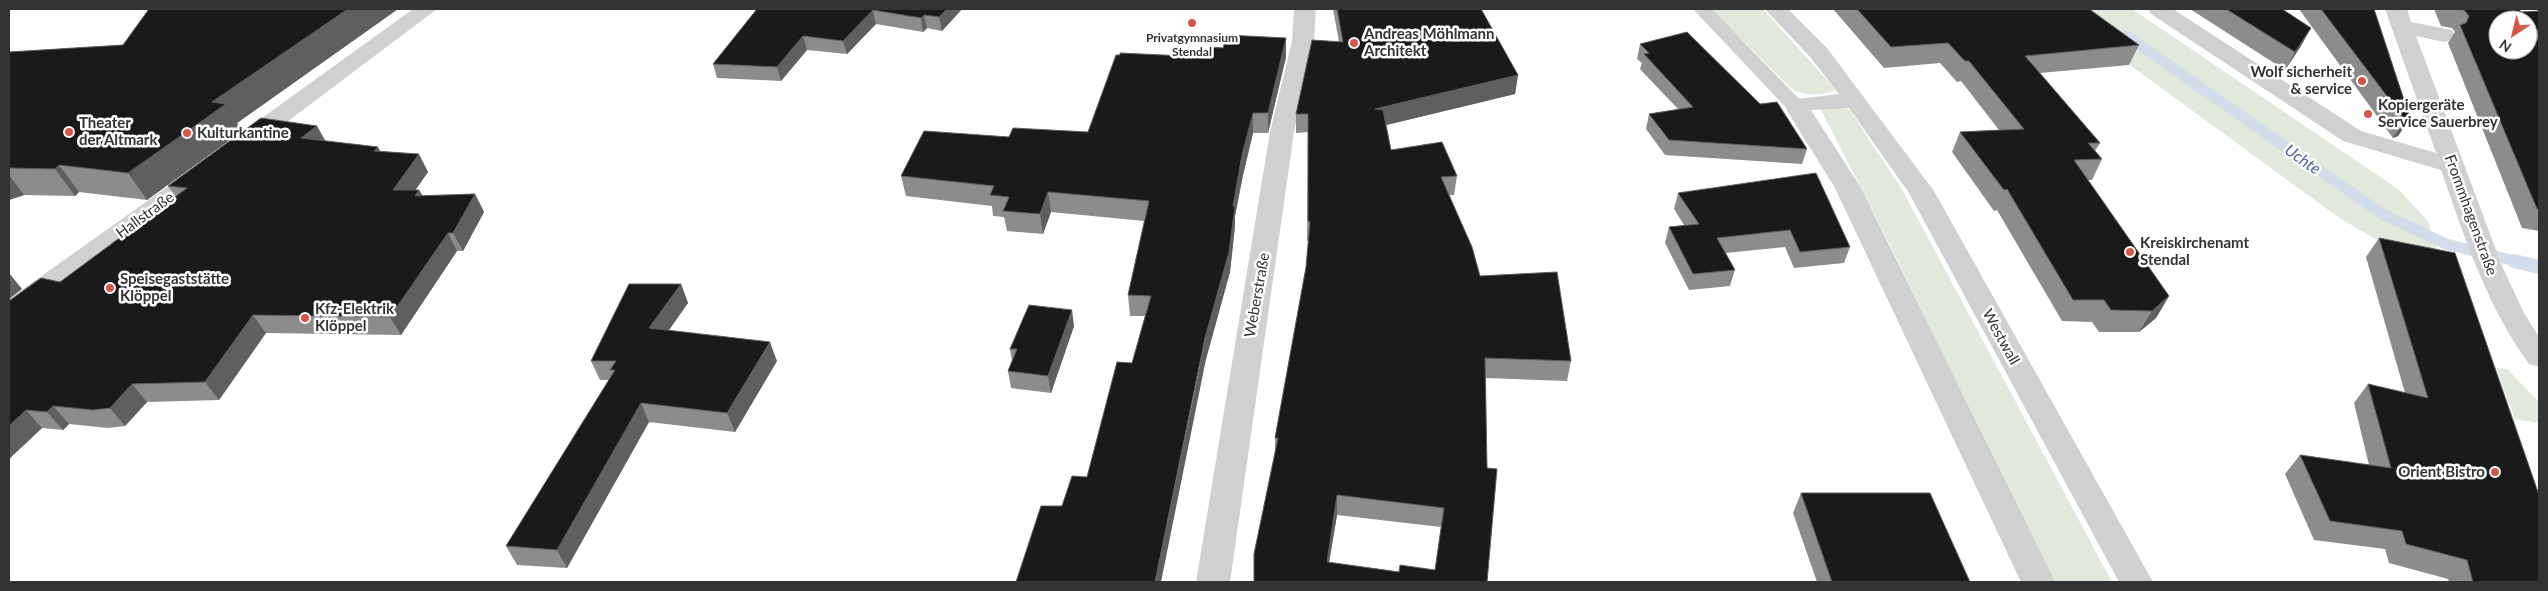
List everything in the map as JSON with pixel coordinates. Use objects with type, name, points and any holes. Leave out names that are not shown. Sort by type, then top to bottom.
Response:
[{"type":"street","name":"Hallstraße","points":[[9,314],[426,9]]},
{"type":"street","name":"Weberstraße","points":[[1212,582],[1282,132],[1304,41],[1305,9]]},
{"type":"street","name":"Westwall","points":[[1776,9],[1819,53],[1921,191],[2136,582]]},
{"type":"street","points":[[2159,9],[2352,136],[2370,143],[2453,166]]},
{"type":"street","points":[[2399,18],[2444,34]]},
{"type":"street","name":"Frommhagenstraße","points":[[2399,18],[2476,231],[2508,313],[2539,358]]},
{"type":"street","points":[[1855,100],[1804,104],[1798,109],[1848,188],[2038,582]]},
{"type":"lane","points":[[1702,9],[1798,109]]},
{"type":"shaded area","points":[[1711,9],[1763,9],[1836,90],[1815,94],[1793,90]]},
{"type":"shaded area","points":[[2053,9],[2132,9],[2398,189],[2428,221],[2442,263],[2399,253],[2338,217]]},
{"type":"shaded area","points":[[1838,106],[1850,110],[1903,191],[2112,582],[2052,582],[1887,239],[1820,108]]},
{"type":"shaded area","points":[[2496,368],[2507,369],[2539,402],[2539,423],[2515,419]]},
{"type":"building","points":[[149,9],[348,9],[212,102],[226,104],[128,173],[59,165],[55,169],[9,168],[9,52],[123,45]]},
{"type":"building","points":[[757,9],[947,9],[939,17],[924,15],[921,18],[873,10],[843,41],[803,36],[777,67],[713,64]]},
{"type":"building","points":[[1337,9],[1481,9],[1518,75],[1375,109],[1383,110],[1391,150],[1442,142],[1457,176],[1441,177],[1472,247],[1480,276],[1557,272],[1571,361],[1485,358],[1487,468],[1497,469],[1487,582],[1254,582],[1254,554],[1278,438],[1275,438],[1306,267],[1310,222],[1308,221],[1308,114],[1296,114],[1312,40],[1343,42]],"holes":[[[1337,495],[1444,508],[1435,570],[1400,565],[1399,572],[1327,562]]]},
{"type":"building","points":[[1857,9],[2089,9],[2139,45],[2025,56],[2100,143],[2088,143],[2102,159],[2074,160],[2169,296],[2152,311],[2111,310],[2104,300],[2073,300],[2007,189],[2004,190],[1960,132],[2024,129],[1969,61],[1965,61],[1948,43],[1891,47]]},
{"type":"building","points":[[2226,9],[2282,9],[2311,28],[2295,52]]},
{"type":"building","points":[[2321,9],[2374,9],[2410,118],[2405,120]]},
{"type":"building","points":[[2456,9],[2520,10],[2488,10],[2488,60],[2538,60],[2539,40],[2539,209],[2537,209],[2460,25],[2466,23],[2469,16],[2464,10]]},
{"type":"building","points":[[2538,11],[2539,11],[2539,30]]},
{"type":"building","points":[[1687,32],[1760,104],[1777,102],[1807,149],[1669,140],[1649,114],[1693,107],[1644,54],[1649,53],[1640,44]]},
{"type":"building","points":[[1227,35],[1286,38],[1268,113],[1253,113],[1242,155],[1233,206],[1235,206],[1229,252],[1205,338],[1155,582],[1016,582],[1041,506],[1062,506],[1072,476],[1087,477],[1117,362],[1132,363],[1151,296],[1128,295],[1149,201],[1048,192],[1040,214],[1003,211],[1009,197],[990,195],[994,186],[901,176],[924,131],[1009,137],[1013,128],[1088,132],[1116,55],[1120,55],[1120,53],[1206,57],[1209,47],[1223,48]]},
{"type":"building","points":[[261,118],[317,126],[301,138],[378,147],[374,151],[419,154],[393,190],[419,190],[415,196],[475,194],[453,233],[448,233],[390,317],[253,315],[205,382],[132,384],[110,408],[93,410],[53,406],[47,412],[26,410],[9,426],[9,301],[41,278],[60,282],[187,188],[168,186]]},
{"type":"building","points":[[1816,173],[1850,247],[1800,252],[1790,230],[1717,238],[1735,270],[1693,274],[1669,227],[1699,224],[1678,193]]},
{"type":"building","points":[[2379,238],[2455,253],[2539,495],[2539,582],[2473,582],[2467,560],[2406,544],[2402,531],[2330,521],[2300,455],[2391,468],[2368,384],[2428,398]]},
{"type":"building","points":[[629,284],[681,284],[649,328],[770,342],[727,413],[641,403],[557,550],[506,546],[615,370],[610,370],[616,361],[591,361]]},
{"type":"building","points":[[1029,305],[1072,310],[1048,376],[1008,371],[1017,349],[1010,349]]},
{"type":"building","points":[[1801,493],[1930,493],[1970,582],[1832,582]]},
{"type":"waterway","name":"Uchte","points":[[2125,35],[2382,214],[2446,244],[2519,262]]},
{"type":"waterway","name":"Uchte","points":[[2514,261],[2539,267]]},
{"type":"place","name":"Privatgymnasium Stendal","points":[[1192,23]]},
{"type":"place","name":"Andreas Möhlmann Architekt","points":[[1354,43]]},
{"type":"place","name":"Wolf sicherheit & service","points":[[2362,81]]},
{"type":"place","name":"Kopiergeräte Service Sauerbrey","points":[[2368,114]]},
{"type":"place","name":"Theater der Altmark","points":[[69,132]]},
{"type":"place","name":"Kulturkantine","points":[[187,133]]},
{"type":"place","name":"Kreiskirchenamt Stendal","points":[[2130,252]]},
{"type":"place","name":"Speisegaststätte Klöppel","points":[[110,288]]},
{"type":"place","name":"Kfz-Elektrik Klöppel","points":[[305,318]]},
{"type":"place","name":"Orient Bistro","points":[[2495,472]]}]
